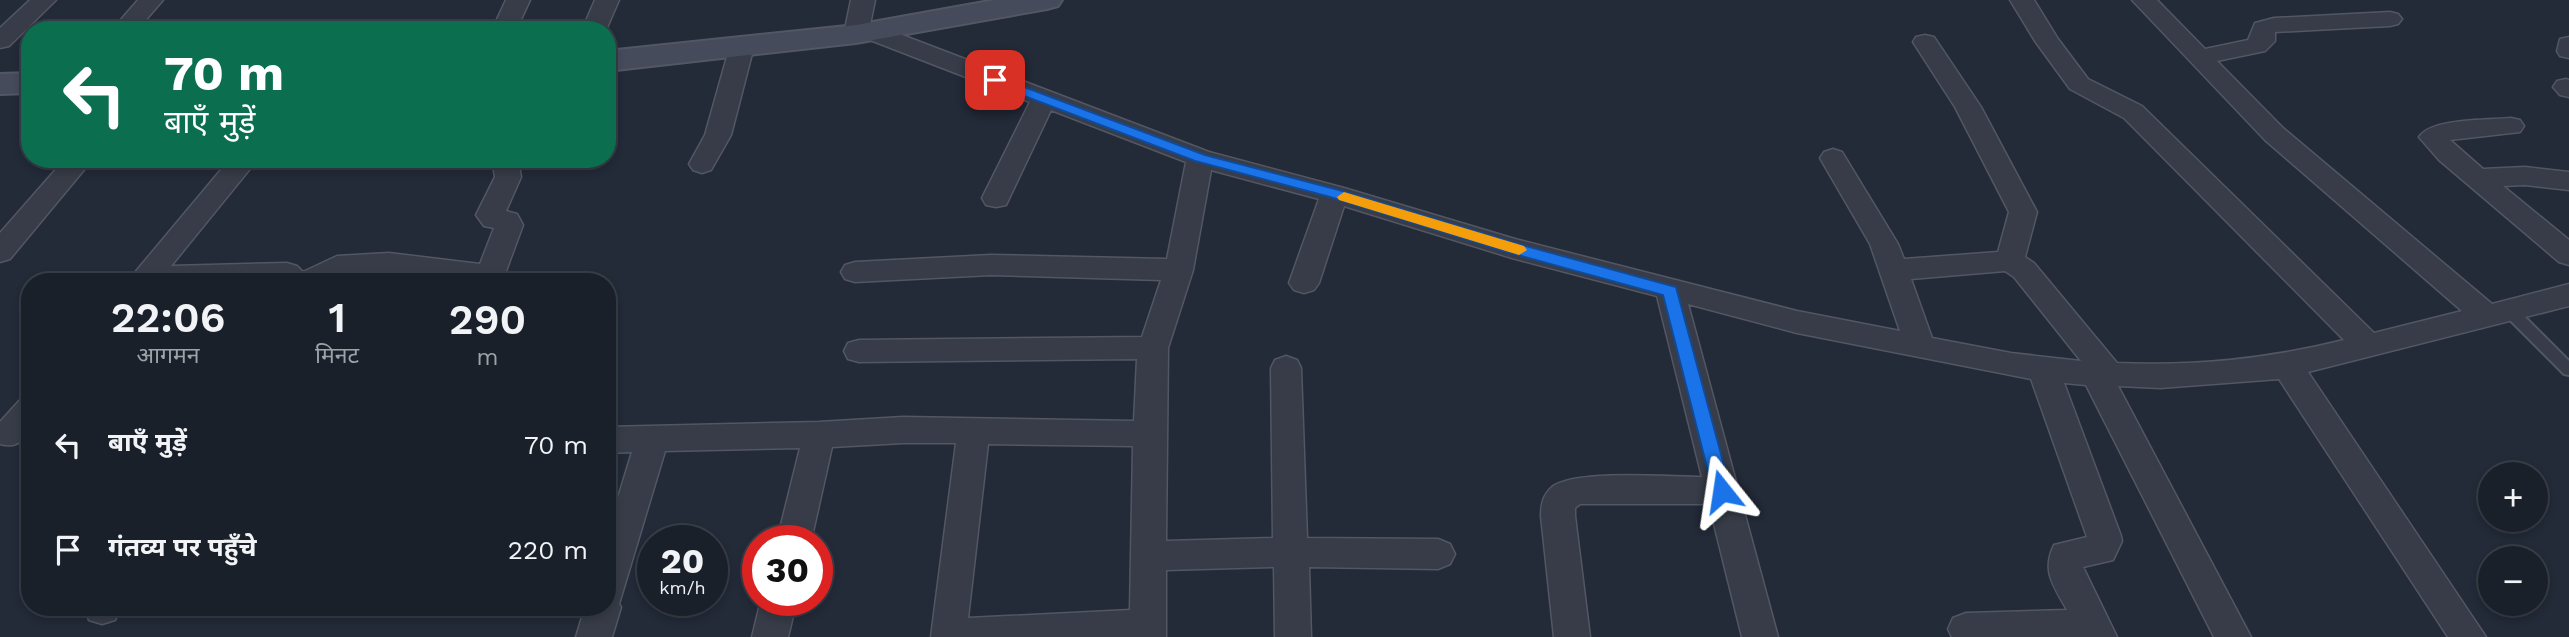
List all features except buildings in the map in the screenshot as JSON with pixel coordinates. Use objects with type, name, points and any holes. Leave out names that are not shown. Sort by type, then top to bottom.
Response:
[{"type":"street","points":[[21,21],[44,0]]},
{"type":"street","points":[[132,21],[151,0]]},
{"type":"street","points":[[508,21],[518,0]]},
{"type":"street","points":[[598,21],[607,0]]},
{"type":"street","points":[[863,0],[864,33]]},
{"type":"street","points":[[616,60],[864,33],[1047,0]]},
{"type":"street","points":[[2022,0],[2047,41],[2079,84],[2133,112],[2367,345]]},
{"type":"street","points":[[2144,0],[2274,134],[2496,312]]},
{"type":"street","points":[[2200,57],[2256,46],[2263,41],[2263,28],[2274,25],[2390,19]]},
{"type":"street","points":[[0,41],[21,21]]},
{"type":"street","points":[[864,33],[1200,158],[1334,194],[1512,248],[1797,322],[2043,368],[2160,376],[2240,372],[2287,366],[2569,295]]},
{"type":"street","points":[[1925,42],[1968,107],[2023,212],[2010,261]]},
{"type":"street","points":[[2569,44],[2569,51]]},
{"type":"street","points":[[702,164],[718,135],[742,46]]},
{"type":"street","points":[[0,84],[21,83]]},
{"type":"street","points":[[996,198],[1044,99]]},
{"type":"street","points":[[2511,126],[2434,134],[2432,137],[2476,178],[2569,255]]},
{"type":"street","points":[[974,430],[948,635],[1149,631],[1149,434],[1153,348],[1179,270],[1200,158]]},
{"type":"street","points":[[1833,158],[1879,234],[1920,346]]},
{"type":"street","points":[[0,252],[72,168]]},
{"type":"street","points":[[149,273],[237,168]]},
{"type":"street","points":[[490,273],[509,225],[507,221],[494,219],[490,215],[508,177],[505,168]]},
{"type":"street","points":[[2476,178],[2525,176],[2569,181]]},
{"type":"street","points":[[1304,283],[1334,194]]},
{"type":"street","points":[[1894,270],[2010,261],[2024,270],[2103,374],[2234,637]]},
{"type":"street","points":[[324,273],[337,266],[389,263],[455,273]]},
{"type":"street","points":[[855,272],[991,265],[1179,270]]},
{"type":"street","points":[[1670,291],[1760,637]]},
{"type":"street","points":[[859,351],[1153,348]]},
{"type":"street","points":[[2287,366],[2468,637]]},
{"type":"street","points":[[1286,368],[1293,637]]},
{"type":"street","points":[[1966,629],[2096,631],[2067,576],[2064,561],[2066,555],[2101,550],[2104,536],[2043,368]]},
{"type":"street","points":[[616,440],[820,435],[903,430],[1149,434]]},
{"type":"street","points":[[798,525],[820,435]]},
{"type":"street","points":[[616,562],[652,439]]},
{"type":"street","points":[[1572,637],[1558,516],[1558,503],[1566,495],[1577,490],[1722,491]]},
{"type":"street","points":[[1150,556],[1289,552],[1437,554]]},
{"type":"street","points":[[594,637],[600,616]]},
{"type":"street","points":[[770,637],[775,616]]},
{"type":"lane","points":[[2496,312],[2569,370]]},
{"type":"slow traffic","points":[[1344,197],[1519,250]]},
{"type":"route","points":[[995,80],[1200,158],[1670,291],[1722,491]]}]
